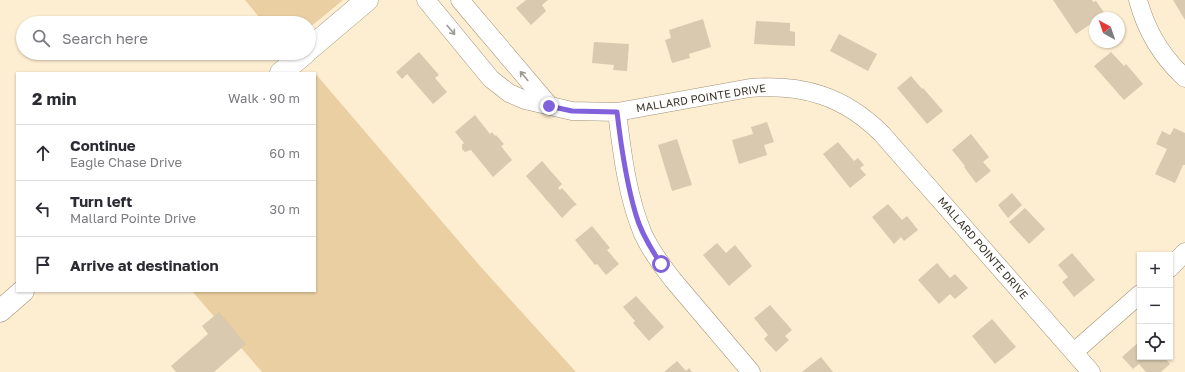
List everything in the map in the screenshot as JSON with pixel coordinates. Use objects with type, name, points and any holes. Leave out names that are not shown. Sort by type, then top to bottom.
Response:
[{"type":"street","points":[[316,43],[367,0]]},
{"type":"street","name":"MALLARD POINTE DRIVE","points":[[426,0],[491,79],[509,93],[525,100],[549,106],[572,111],[617,112],[750,88],[770,87],[788,87],[806,90],[836,100],[870,122],[882,134],[1091,372]]},
{"type":"street","points":[[460,0],[549,106]]},
{"type":"street","points":[[1138,0],[1144,20],[1152,37],[1162,53],[1185,78]]},
{"type":"street","points":[[282,72],[297,60]]},
{"type":"street","points":[[617,112],[628,184],[636,215],[643,234],[672,280],[751,372]]},
{"type":"street","points":[[1173,265],[1185,252]]},
{"type":"street","points":[[0,310],[22,292]]},
{"type":"street","points":[[1074,352],[1137,297]]},
{"type":"shaded area","points":[[245,0],[343,0],[316,22],[316,16],[258,16]]},
{"type":"shaded area","points":[[316,74],[480,266],[576,372],[262,372],[193,292],[316,292]]},
{"type":"building","points":[[526,0],[548,0],[542,5],[546,11],[531,25],[516,8]]},
{"type":"building","points":[[1053,0],[1092,0],[1093,2],[1096,1],[1104,12],[1089,12],[1089,25],[1076,34]]},
{"type":"building","points":[[1173,0],[1185,0],[1185,20]]},
{"type":"building","points":[[703,19],[711,47],[689,54],[690,58],[672,63],[665,40],[671,38],[669,30]]},
{"type":"building","points":[[756,21],[790,23],[790,31],[795,32],[795,46],[754,44]]},
{"type":"building","points":[[839,34],[877,54],[868,71],[830,51]]},
{"type":"building","points":[[594,42],[629,44],[627,71],[613,70],[614,65],[592,63]]},
{"type":"building","points":[[419,52],[439,75],[435,78],[447,92],[433,104],[407,74],[402,79],[396,72]]},
{"type":"building","points":[[1111,52],[1124,66],[1126,64],[1143,84],[1124,100],[1094,66]]},
{"type":"building","points":[[911,76],[943,111],[927,124],[897,88]]},
{"type":"building","points":[[475,115],[490,134],[492,132],[504,144],[501,146],[512,160],[493,177],[471,150],[465,152],[462,149],[462,145],[464,143],[455,132]]},
{"type":"building","points":[[767,122],[774,142],[764,145],[767,155],[739,164],[732,140],[753,134],[751,127]]},
{"type":"building","points":[[1174,128],[1185,133],[1185,165],[1183,165],[1175,183],[1155,174],[1167,149],[1156,144],[1162,131],[1170,135]]},
{"type":"building","points":[[971,134],[989,157],[983,162],[991,171],[976,183],[952,150]]},
{"type":"building","points":[[677,139],[692,185],[672,191],[658,145]]},
{"type":"building","points":[[838,142],[854,161],[858,158],[864,165],[860,168],[866,175],[850,188],[823,154]]},
{"type":"building","points":[[542,161],[562,184],[558,188],[560,190],[562,188],[577,205],[574,206],[562,218],[526,176]]},
{"type":"building","points":[[1012,193],[1022,205],[1008,218],[998,205]]},
{"type":"building","points":[[888,204],[902,220],[907,216],[918,230],[904,241],[901,237],[894,244],[872,217]]},
{"type":"building","points":[[1025,208],[1045,229],[1029,244],[1009,222]]},
{"type":"building","points":[[592,226],[610,248],[607,250],[619,264],[606,275],[597,264],[595,265],[575,240]]},
{"type":"building","points":[[717,243],[726,253],[735,245],[752,266],[729,286],[703,255]]},
{"type":"building","points":[[1072,253],[1095,280],[1074,297],[1062,282],[1068,277],[1058,265]]},
{"type":"building","points":[[937,263],[950,278],[955,274],[968,288],[955,299],[950,294],[939,304],[918,280]]},
{"type":"building","points":[[636,296],[664,327],[649,341],[633,323],[635,321],[623,307]]},
{"type":"building","points":[[770,305],[792,330],[785,336],[789,340],[776,352],[764,339],[768,335],[754,318]]},
{"type":"building","points":[[219,312],[246,344],[214,372],[176,372],[171,366],[208,334],[202,326]]},
{"type":"building","points":[[992,319],[1016,347],[995,364],[972,336]]},
{"type":"building","points":[[1137,344],[1137,360],[1167,360],[1170,364],[1161,372],[1146,372],[1139,364],[1133,369],[1122,357]]},
{"type":"building","points":[[821,357],[833,372],[802,372]]},
{"type":"building","points":[[677,361],[686,371],[689,368],[692,372],[664,372]]},
{"type":"route","points":[[549,106],[572,111],[617,112],[628,184],[636,215],[643,234],[661,264]]}]
